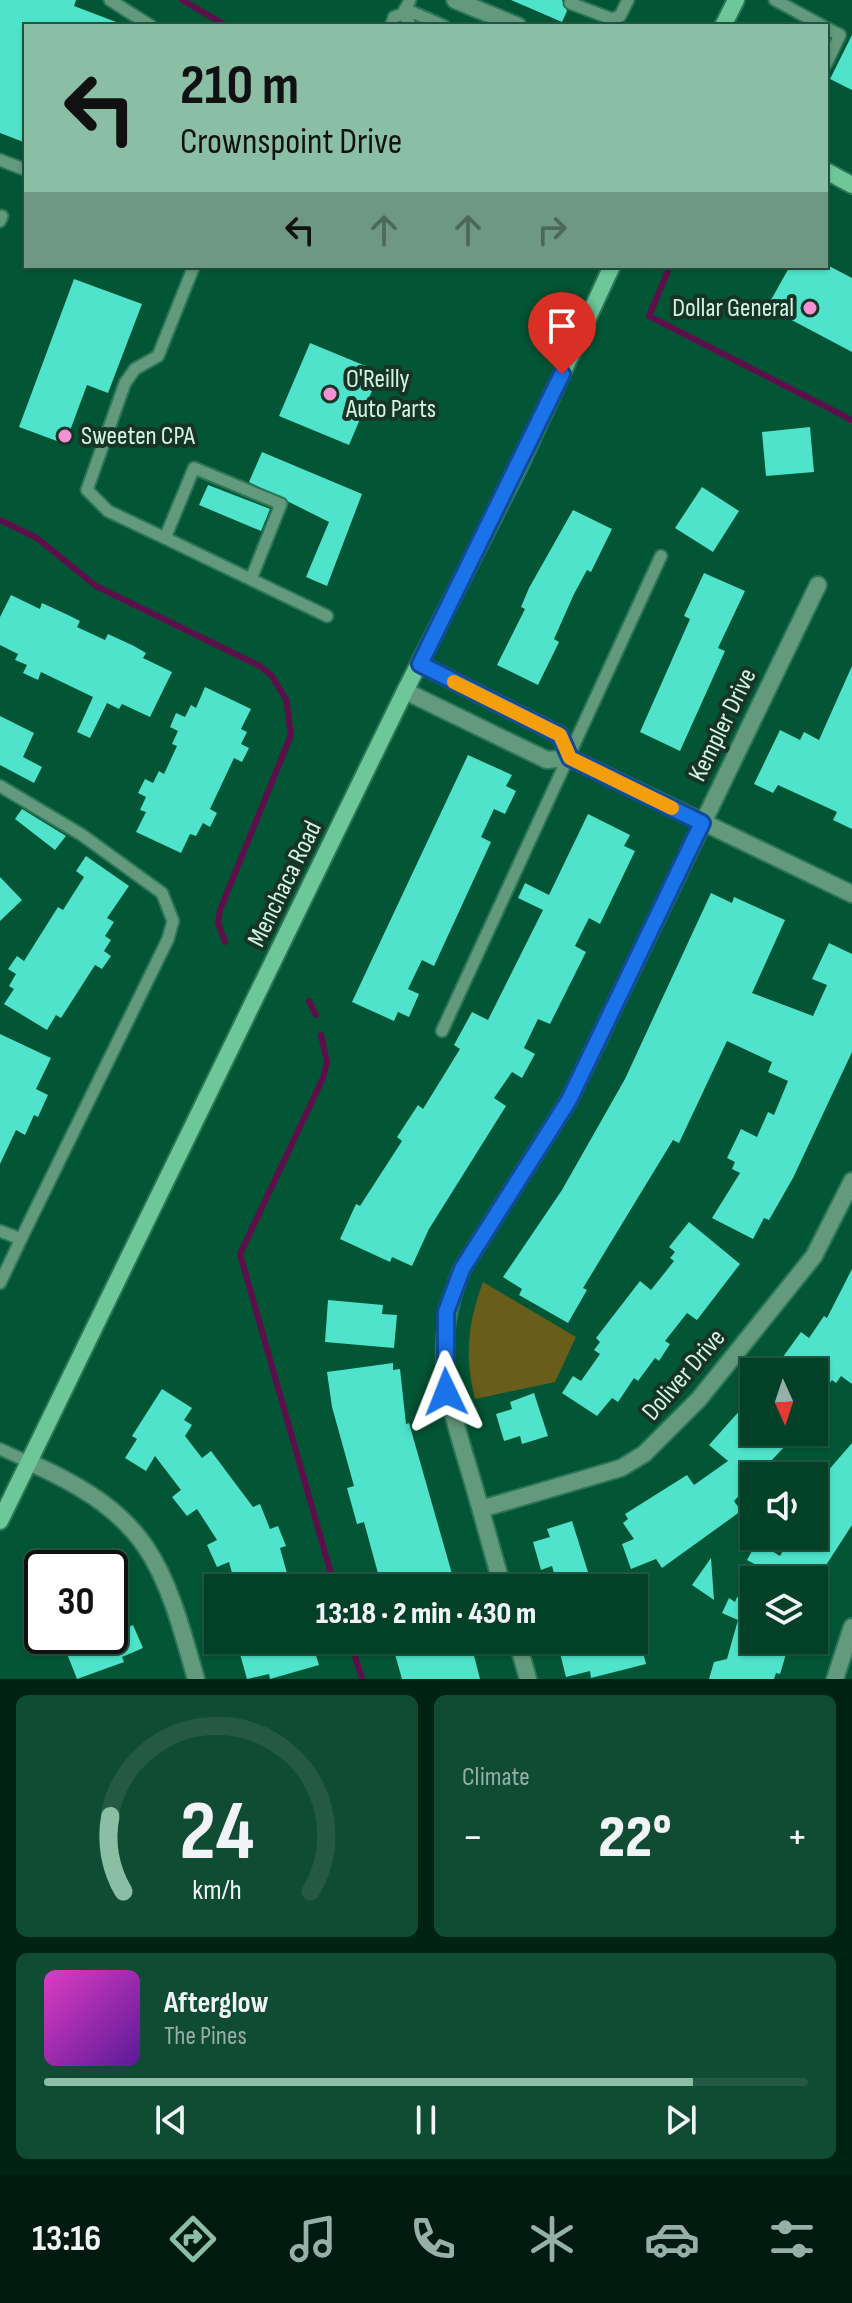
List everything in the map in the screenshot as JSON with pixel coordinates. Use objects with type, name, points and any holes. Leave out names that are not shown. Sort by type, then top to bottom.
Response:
[{"type":"main road","points":[[724,24],[736,0]]},
{"type":"main road","points":[[828,172],[852,185]]},
{"type":"main road","name":"Menchaca Road","points":[[0,1521],[31,1463],[405,691],[524,457],[611,268]]},
{"type":"street","points":[[455,0],[513,24]]},
{"type":"street","name":"Kempler Drive","points":[[499,1574],[446,1392],[446,1312],[453,1290],[462,1269],[569,1100],[818,585]]},
{"type":"street","points":[[420,664],[560,735],[570,758]]},
{"type":"street","points":[[405,691],[547,760],[570,758],[852,894]]},
{"type":"street","name":"Doliver Drive","points":[[481,1509],[621,1468],[644,1454],[699,1399],[814,1256],[852,1181]]},
{"type":"street","points":[[31,1463],[97,1497],[135,1529],[154,1558],[173,1597],[196,1679]]},
{"type":"street","points":[[835,1679],[852,1627]]},
{"type":"street","points":[[521,1654],[528,1679]]},
{"type":"lane","points":[[110,0],[148,24]]},
{"type":"lane","points":[[570,3],[590,5],[612,19],[620,16],[628,0]]},
{"type":"lane","points":[[775,0],[819,24]]},
{"type":"lane","points":[[392,24],[394,17],[406,7],[440,24]]},
{"type":"lane","points":[[828,29],[840,35],[828,60]]},
{"type":"lane","points":[[0,160],[24,169]]},
{"type":"lane","points":[[193,268],[158,356],[135,369],[125,383],[87,490],[108,511],[327,616]]},
{"type":"lane","points":[[165,538],[194,468],[281,504],[251,579]]},
{"type":"lane","points":[[442,1031],[661,556]]},
{"type":"lane","points":[[0,786],[82,835],[162,893],[173,921],[168,939],[0,1283]]},
{"type":"lane","points":[[0,1231],[21,1239]]},
{"type":"lane","points":[[0,1449],[31,1463]]},
{"type":"shaded area","points":[[483,1282],[576,1337],[555,1382],[475,1399],[469,1339]]},
{"type":"building","points":[[0,0],[76,0],[74,6],[121,24],[24,24],[24,142],[0,133]]},
{"type":"building","points":[[511,0],[562,0],[567,11],[562,22]]},
{"type":"building","points":[[852,35],[852,90],[830,79]]},
{"type":"building","name":"Dollar General","points":[[829,266],[852,278],[852,352],[767,307],[789,268]]},
{"type":"building","points":[[74,279],[142,304],[108,393],[87,385],[65,444],[19,427]]},
{"type":"building","name":"O'Reilly Auto Parts","points":[[310,343],[380,372],[349,445],[279,416]]},
{"type":"building","points":[[810,427],[814,472],[766,476],[762,432]]},
{"type":"building","points":[[262,452],[362,494],[327,586],[306,577],[329,522],[249,482]]},
{"type":"building","points":[[208,485],[270,509],[261,531],[199,505]]},
{"type":"building","points":[[702,487],[739,511],[713,552],[675,528]]},
{"type":"building","points":[[573,510],[612,529],[591,572],[587,570],[574,594],[554,639],[559,642],[538,685],[497,665],[525,609],[521,607],[529,588]]},
{"type":"building","points":[[704,573],[745,591],[718,648],[725,651],[680,751],[640,732],[690,619],[684,616]]},
{"type":"building","points":[[11,595],[40,609],[42,603],[68,615],[80,621],[77,627],[105,640],[108,634],[134,646],[146,653],[143,658],[172,672],[150,717],[122,704],[119,709],[107,703],[90,738],[77,732],[93,697],[41,672],[38,680],[23,673],[27,665],[15,660],[18,654],[0,645],[0,617]]},
{"type":"building","points":[[852,666],[852,829],[833,820],[837,812],[778,785],[773,793],[754,784],[780,730],[800,740],[804,732],[819,740]]},
{"type":"building","points":[[205,687],[251,709],[241,729],[247,732],[241,744],[249,748],[242,762],[234,758],[210,809],[217,813],[210,827],[203,823],[196,836],[190,834],[181,853],[136,832],[146,812],[140,810],[146,797],[138,793],[145,779],[153,783],[159,771],[164,774],[177,746],[172,744],[178,731],[170,727],[176,713],[185,717],[191,705],[196,708]]},
{"type":"building","points":[[0,716],[34,733],[23,757],[42,767],[34,783],[0,765]]},
{"type":"building","points":[[468,755],[512,775],[506,786],[516,791],[505,814],[494,809],[481,837],[491,842],[434,966],[422,960],[408,989],[419,994],[409,1017],[398,1012],[394,1021],[352,1002]]},
{"type":"building","points":[[22,809],[66,836],[55,850],[15,819]]},
{"type":"building","points":[[588,814],[630,835],[624,846],[635,851],[600,924],[589,918],[575,946],[586,952],[550,1024],[538,1019],[524,1048],[535,1054],[522,1078],[512,1072],[494,1098],[506,1106],[429,1229],[412,1266],[392,1257],[390,1262],[340,1239],[356,1204],[360,1206],[402,1141],[397,1137],[418,1105],[423,1109],[460,1049],[454,1045],[472,1012],[488,1020],[543,910],[518,898],[525,883],[549,895]]},
{"type":"building","points":[[86,856],[129,886],[107,918],[114,922],[105,936],[111,940],[104,951],[111,956],[102,969],[95,965],[61,1018],[56,1015],[47,1030],[4,1004],[14,989],[9,986],[16,974],[8,969],[17,956],[24,961],[58,907],[63,910],[84,877],[76,871]]},
{"type":"building","points":[[0,877],[22,900],[0,921]]},
{"type":"building","points":[[711,893],[732,903],[734,897],[785,920],[752,993],[813,1016],[827,985],[812,979],[829,943],[852,954],[852,1052],[793,1178],[769,1220],[764,1218],[753,1239],[712,1218],[740,1173],[732,1169],[735,1162],[727,1158],[741,1129],[757,1137],[768,1112],[774,1115],[788,1081],[768,1072],[772,1062],[727,1041],[679,1143],[673,1140],[583,1288],[587,1290],[568,1323],[519,1295],[522,1289],[503,1277],[562,1190],[625,1079]]},
{"type":"building","points":[[0,1034],[51,1058],[36,1089],[48,1095],[38,1117],[34,1115],[25,1135],[16,1130],[0,1164]]},
{"type":"building","points":[[689,1222],[740,1264],[697,1320],[687,1313],[665,1341],[670,1344],[659,1361],[655,1358],[638,1381],[634,1378],[618,1402],[612,1398],[597,1416],[562,1393],[573,1376],[581,1381],[600,1354],[594,1350],[600,1342],[596,1338],[640,1281],[651,1290],[674,1261],[670,1258],[675,1252],[669,1247]]},
{"type":"building","points":[[852,1269],[852,1384],[841,1376],[836,1383],[832,1380],[828,1385],[828,1358],[782,1358],[801,1332],[809,1338],[824,1316],[827,1318]]},
{"type":"building","points":[[328,1300],[383,1305],[382,1314],[397,1315],[394,1348],[325,1342]]},
{"type":"building","points":[[393,1363],[393,1370],[400,1369],[406,1424],[409,1423],[452,1574],[378,1574],[364,1522],[357,1524],[347,1488],[354,1486],[332,1407],[327,1372]]},
{"type":"building","points":[[162,1389],[192,1408],[184,1420],[192,1425],[185,1436],[202,1458],[211,1451],[253,1507],[260,1504],[270,1529],[278,1526],[286,1546],[280,1548],[287,1574],[232,1574],[229,1562],[217,1567],[207,1545],[217,1540],[197,1509],[187,1516],[172,1497],[181,1490],[155,1456],[146,1471],[125,1458],[137,1439],[132,1436]]},
{"type":"building","points":[[534,1393],[548,1436],[522,1444],[520,1436],[504,1441],[496,1414],[512,1409],[510,1402]]},
{"type":"building","points":[[740,1410],[740,1446],[785,1446],[770,1462],[740,1462],[740,1495],[734,1501],[740,1512],[662,1568],[656,1559],[631,1569],[622,1544],[634,1539],[623,1523],[628,1519],[625,1514],[687,1475],[694,1485],[728,1461],[709,1445]]},
{"type":"building","points":[[852,1443],[852,1525],[826,1566],[758,1566],[747,1560],[753,1550],[770,1550],[780,1556],[783,1550],[828,1550],[828,1471]]},
{"type":"building","points":[[572,1521],[589,1574],[554,1574],[552,1566],[541,1570],[533,1542],[550,1537],[547,1529]]},
{"type":"building","points":[[711,1558],[714,1600],[692,1585]]},
{"type":"building","points":[[737,1597],[740,1598],[740,1654],[786,1654],[780,1674],[776,1673],[774,1679],[709,1679],[714,1662],[727,1659],[738,1620],[722,1613],[729,1598],[735,1602]]},
{"type":"building","points":[[133,1625],[143,1648],[122,1657],[124,1662],[77,1679],[67,1654],[128,1654],[128,1627]]},
{"type":"building","points":[[240,1654],[315,1654],[319,1665],[270,1679],[269,1674],[247,1679]]},
{"type":"building","points":[[395,1654],[474,1654],[480,1679],[402,1679]]},
{"type":"building","points":[[560,1654],[644,1654],[646,1664],[591,1678],[590,1671],[566,1677]]},
{"type":"waterway","points":[[182,0],[224,24]]},
{"type":"waterway","points":[[669,268],[649,316],[852,420]]},
{"type":"waterway","points":[[0,520],[37,538],[96,586],[260,666],[271,675],[286,699],[291,735],[220,910],[218,923],[225,942]]},
{"type":"waterway","points":[[309,1001],[316,1015]]},
{"type":"waterway","points":[[321,1035],[327,1062],[323,1078],[240,1254],[331,1574]]},
{"type":"waterway","points":[[354,1654],[362,1679]]},
{"type":"slow traffic","points":[[454,682],[560,735],[570,758],[672,808]]},
{"type":"place","name":"Dollar General","points":[[810,308]]},
{"type":"place","name":"O'Reilly Auto Parts","points":[[330,394]]},
{"type":"place","name":"Sweeten CPA","points":[[65,436]]},
{"type":"route","points":[[446,1392],[443,1365],[446,1312],[462,1269],[569,1100],[702,823],[570,758],[560,735],[420,664],[562,374]]}]
